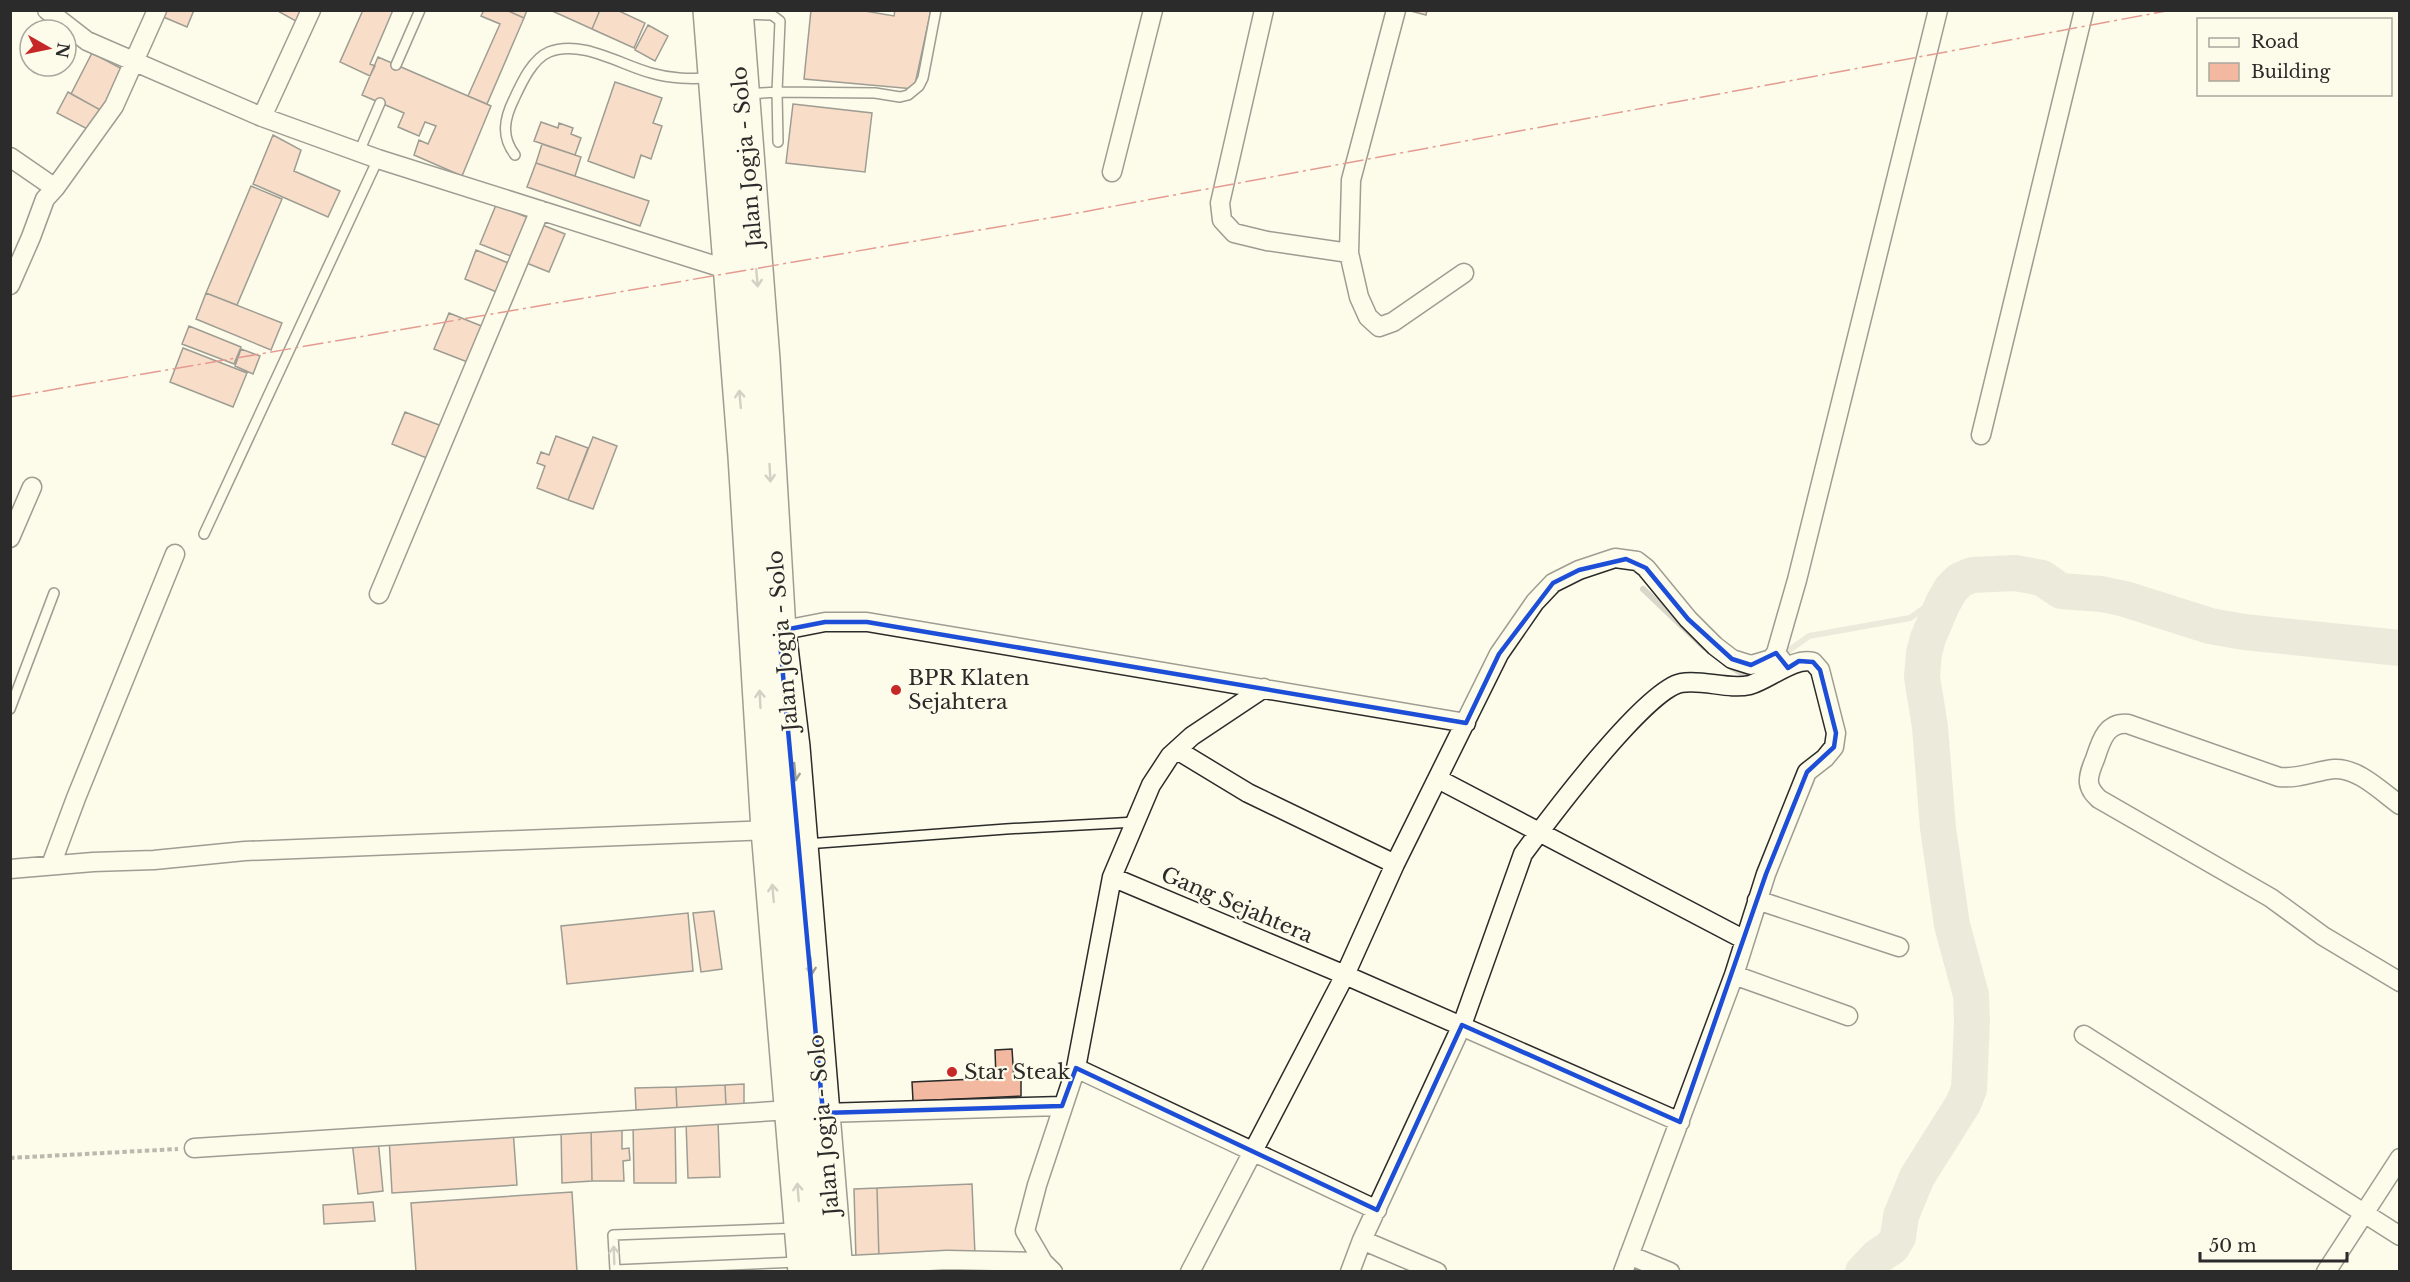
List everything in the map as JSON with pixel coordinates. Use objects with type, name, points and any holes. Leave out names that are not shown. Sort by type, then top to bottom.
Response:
[{"type":"highway","name":"Jalan Jogja - Solo","points":[[727,11],[730,81],[729,270],[745,456],[768,830],[807,1112],[820,1268]]},
{"type":"highway","name":"Jalan Jogja - Solo","points":[[730,81],[764,360],[779,631],[793,747],[801,845],[807,1112],[801,1228],[820,1268]]},
{"type":"street","points":[[47,10],[87,41],[262,117],[378,159],[729,270]]},
{"type":"street","points":[[10,285],[45,199],[114,106],[157,10]]},
{"type":"street","points":[[262,117],[311,10]]},
{"type":"street","points":[[1112,172],[1153,10]]},
{"type":"street","points":[[1264,10],[1220,203],[1222,219],[1234,232],[1267,241],[1349,253]]},
{"type":"street","points":[[1396,10],[1351,180],[1349,253],[1359,297],[1368,317],[1379,327],[1393,322],[1464,273]]},
{"type":"street","points":[[1350,1272],[1362,1240],[1462,1025],[1523,854],[1580,778],[1665,690],[1681,683],[1748,685],[1781,660],[1797,580],[1938,10]]},
{"type":"street","points":[[1981,435],[2084,10]]},
{"type":"street","points":[[10,157],[55,188]]},
{"type":"street","points":[[379,594],[540,210]]},
{"type":"street","points":[[10,538],[32,487]]},
{"type":"street","points":[[51,865],[175,554]]},
{"type":"street","points":[[1190,1272],[1345,975],[1395,864],[1499,654],[1553,583],[1579,570],[1615,558],[1637,561],[1646,568],[1688,619],[1715,646],[1732,659],[1751,665],[1771,658],[1813,662],[1820,670],[1836,734],[1834,747],[1808,772],[1756,900],[1734,975],[1626,1263],[1670,1272]]},
{"type":"street","points":[[779,631],[825,622],[867,622],[1466,723]]},
{"type":"street","points":[[1048,1267],[1025,1231],[1037,1185],[1076,1068],[1113,878],[1152,785],[1170,756],[1192,736],[1264,688]]},
{"type":"street","points":[[2400,805],[2364,779],[2336,768],[2293,778],[2279,777],[2128,724],[2118,723],[2108,730],[2101,740],[2089,775],[2089,784],[2093,793],[2099,798],[2271,898],[2323,936],[2400,982]]},
{"type":"street","points":[[1177,750],[1248,793],[1395,864]]},
{"type":"street","points":[[1438,779],[1745,940]]},
{"type":"street","points":[[10,869],[154,860],[245,851],[768,830]]},
{"type":"street","name":"Gang Sejahtera","points":[[1113,878],[1462,1025],[1680,1122]]},
{"type":"street","points":[[1756,900],[1899,947]]},
{"type":"street","points":[[1734,975],[1848,1016]]},
{"type":"street","points":[[2084,1035],[2362,1214],[2400,1236]]},
{"type":"street","points":[[1076,1068],[1377,1210]]},
{"type":"street","points":[[194,1148],[807,1112],[1062,1106]]},
{"type":"street","points":[[2326,1272],[2400,1158]]},
{"type":"street","points":[[1362,1240],[1437,1272]]},
{"type":"street","points":[[820,1268],[947,1260],[1048,1267]]},
{"type":"lane","points":[[396,65],[420,10]]},
{"type":"lane","points":[[515,155],[507,145],[504,131],[510,106],[526,72],[548,52],[565,49],[594,52],[650,73],[682,80],[730,81],[777,92],[875,93],[900,97],[908,95],[920,86],[936,10]]},
{"type":"lane","points":[[727,11],[772,15],[778,18],[778,142]]},
{"type":"lane","points":[[359,152],[380,103]]},
{"type":"lane","points":[[204,534],[378,159]]},
{"type":"lane","points":[[10,709],[54,593]]},
{"type":"lane","points":[[801,845],[1006,829],[1136,822]]},
{"type":"lane","points":[[801,1228],[613,1234],[615,1270],[820,1268]]},
{"type":"path","points":[[10,1158],[194,1148]]},
{"type":"highlighted area","points":[[1626,559],[1646,568],[1688,619],[1732,659],[1751,665],[1776,653],[1788,668],[1799,661],[1813,662],[1820,670],[1836,733],[1834,747],[1807,772],[1766,874],[1680,1122],[1462,1025],[1377,1210],[1076,1068],[1062,1106],[823,1113],[779,631],[825,622],[867,622],[1466,723],[1499,654],[1553,583],[1579,570]]},
{"type":"building","points":[[163,10],[194,10],[187,27],[161,16]]},
{"type":"building","points":[[276,10],[307,10],[301,24]]},
{"type":"building","points":[[363,10],[393,10],[370,64],[375,66],[370,76],[340,62]]},
{"type":"building","points":[[484,10],[506,10],[524,18],[487,104],[468,96],[500,24],[481,16]]},
{"type":"building","points":[[506,10],[527,10],[524,18]]},
{"type":"building","points":[[550,10],[600,10],[592,29]]},
{"type":"building","points":[[600,10],[617,10],[645,23],[634,48],[592,29]]},
{"type":"building","points":[[811,10],[859,10],[894,16],[895,10],[931,10],[914,89],[804,79]]},
{"type":"building","points":[[1407,10],[1427,10],[1426,15]]},
{"type":"building","points":[[648,25],[668,36],[655,61],[635,50]]},
{"type":"building","points":[[92,53],[126,71],[104,112],[71,94]]},
{"type":"building","points":[[378,57],[491,106],[462,176],[414,155],[419,140],[428,144],[436,126],[425,122],[419,136],[398,127],[404,113],[362,95]]},
{"type":"building","points":[[615,82],[662,98],[653,123],[662,126],[651,159],[641,155],[634,178],[588,161]]},
{"type":"building","points":[[68,92],[104,112],[93,132],[57,113]]},
{"type":"building","points":[[793,104],[872,113],[865,172],[786,163]]},
{"type":"building","points":[[541,122],[558,128],[559,123],[573,128],[571,134],[581,138],[575,155],[534,141]]},
{"type":"building","points":[[273,135],[301,150],[294,171],[340,191],[328,217],[253,184]]},
{"type":"building","points":[[542,144],[581,157],[575,176],[536,163]]},
{"type":"building","points":[[536,163],[649,201],[640,226],[527,187]]},
{"type":"building","points":[[251,186],[282,199],[237,305],[206,293]]},
{"type":"building","points":[[496,205],[529,218],[513,257],[480,244]]},
{"type":"building","points":[[540,224],[565,234],[549,272],[524,262]]},
{"type":"building","points":[[476,250],[511,264],[499,293],[465,279]]},
{"type":"building","points":[[206,293],[282,323],[271,350],[196,319]]},
{"type":"building","points":[[449,313],[484,327],[470,363],[434,349]]},
{"type":"building","points":[[189,326],[241,347],[234,364],[182,344]]},
{"type":"building","points":[[183,348],[247,373],[233,407],[170,382]]},
{"type":"building","points":[[241,349],[260,356],[253,374],[235,366]]},
{"type":"building","points":[[405,412],[447,428],[434,461],[392,444]]},
{"type":"building","points":[[556,436],[588,448],[568,500],[537,488],[545,466],[537,463],[541,452],[549,455]]},
{"type":"building","points":[[593,437],[617,446],[593,509],[568,500]]},
{"type":"building","points":[[714,911],[722,969],[701,972],[693,913]]},
{"type":"building","points":[[688,913],[693,971],[567,984],[561,926]]},
{"type":"building","points":[[1012,1049],[1014,1079],[1021,1078],[1021,1096],[913,1101],[912,1082],[996,1078],[995,1050]]},
{"type":"building","points":[[744,1084],[744,1105],[726,1106],[725,1085]]},
{"type":"building","points":[[725,1085],[726,1106],[677,1109],[676,1087]]},
{"type":"building","points":[[676,1087],[677,1109],[636,1110],[635,1088]]},
{"type":"building","points":[[718,1121],[720,1177],[688,1178],[686,1122]]},
{"type":"building","points":[[675,1122],[676,1183],[634,1183],[633,1123]]},
{"type":"building","points":[[622,1125],[622,1149],[629,1148],[630,1160],[623,1161],[624,1181],[592,1181],[591,1126]]},
{"type":"building","points":[[591,1126],[592,1181],[562,1183],[561,1128]]},
{"type":"building","points":[[513,1129],[517,1185],[392,1193],[389,1137]]},
{"type":"building","points":[[378,1139],[383,1191],[358,1194],[352,1141]]},
{"type":"building","points":[[972,1184],[975,1255],[879,1259],[877,1188]]},
{"type":"building","points":[[877,1188],[879,1259],[856,1260],[854,1189]]},
{"type":"building","points":[[572,1192],[577,1272],[416,1272],[411,1203]]},
{"type":"building","points":[[373,1202],[375,1221],[324,1224],[323,1205]]},
{"type":"building","points":[[960,1262],[961,1272],[901,1272],[901,1268]]},
{"type":"waterway","points":[[1863,1272],[1877,1257],[1892,1247],[1898,1237],[1901,1216],[1917,1177],[1963,1104],[1969,1089],[1971,995],[1952,925],[1938,828],[1930,727],[1922,677],[1928,638],[1951,589],[1960,580],[1972,575],[2015,573],[2042,578],[2061,591],[2101,594],[2125,599],[2210,626],[2244,632],[2400,648]]},
{"type":"waterway","points":[[1643,589],[1704,647]]},
{"type":"waterway","points":[[1780,657],[1809,636],[1910,618],[1951,589]]},
{"type":"waterway","points":[[1726,664],[1744,675],[1760,672]]},
{"type":"power","points":[[10,397],[1061,216],[2172,10]]},
{"type":"place","name":"BPR Klaten Sejahtera","points":[[896,690]]},
{"type":"place","name":"Star Steak","points":[[952,1072]]}]
